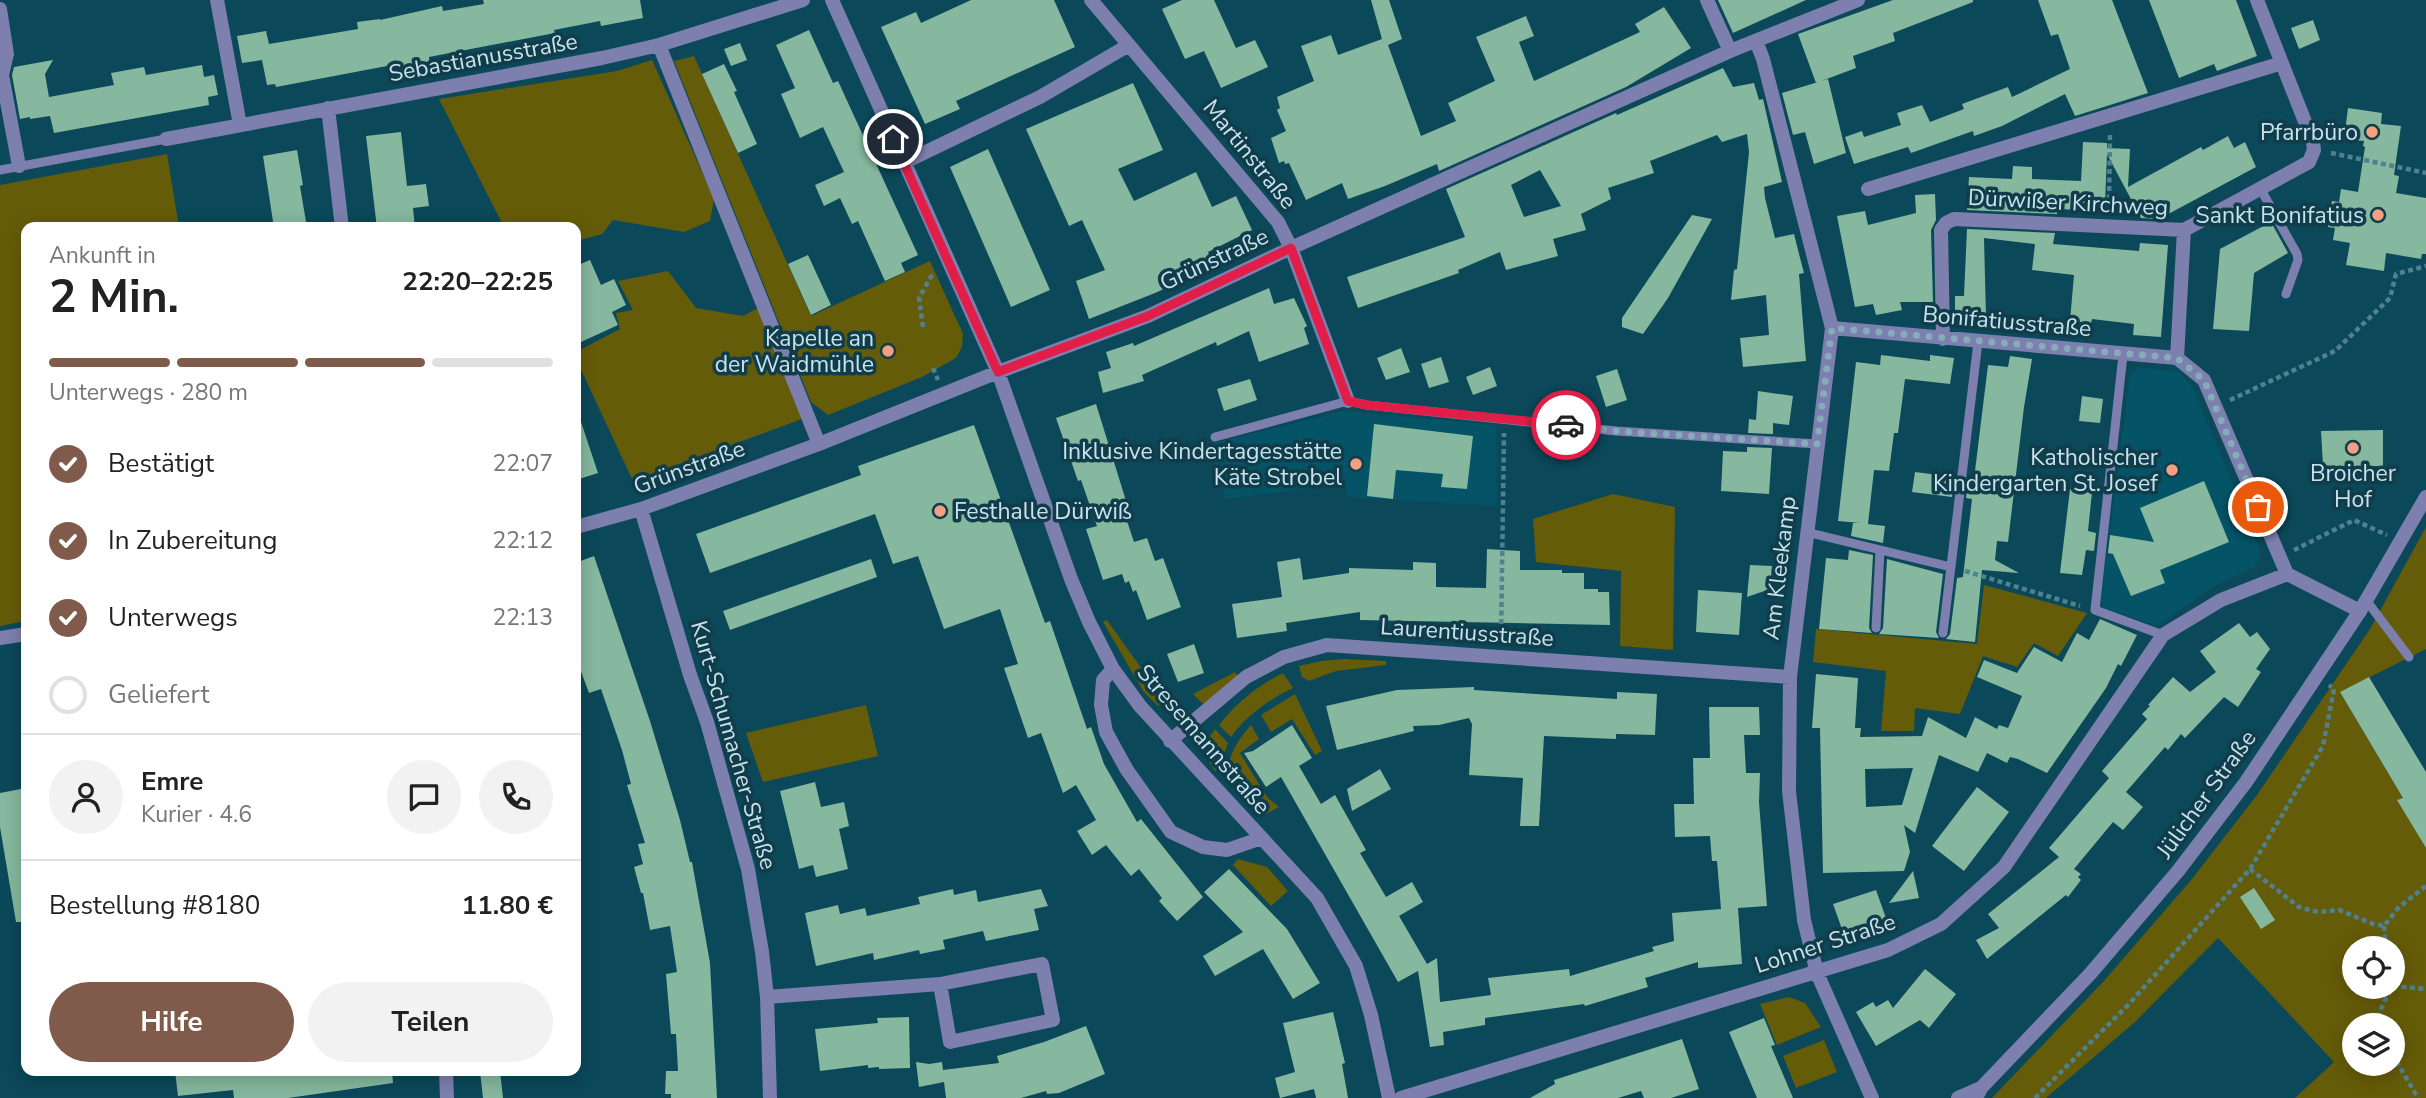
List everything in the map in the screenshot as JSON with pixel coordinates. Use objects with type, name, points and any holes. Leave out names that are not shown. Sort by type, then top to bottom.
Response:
[{"type":"street","points":[[217,0],[240,125]]},
{"type":"street","name":"Sebastianusstraße","points":[[166,139],[603,58],[659,45],[803,0]]},
{"type":"street","name":"Stresemannstraße","points":[[832,0],[998,372],[1071,579],[1089,622],[1114,668],[1140,706],[1317,898],[1356,966],[1371,1015],[1389,1098]]},
{"type":"street","name":"Martinstraße","points":[[1091,0],[1278,222],[1291,248],[1348,401]]},
{"type":"street","points":[[1707,0],[1730,51]]},
{"type":"street","name":"Grünstraße","points":[[581,526],[641,509],[819,444],[998,372],[1148,316],[1291,248],[1730,51],[1858,0]]},
{"type":"street","points":[[2258,0],[2314,150]]},
{"type":"street","points":[[0,9],[8,54],[2,75],[19,166]]},
{"type":"street","name":"Am Kleekamp","points":[[1756,41],[1763,59],[1832,328],[1790,677],[1789,791],[1804,920],[1817,972],[1872,1098]]},
{"type":"street","points":[[659,45],[819,444]]},
{"type":"street","points":[[903,163],[1040,97],[1129,45]]},
{"type":"street","name":"Dürwißer Kirchweg","points":[[1868,189],[2282,63]]},
{"type":"street","points":[[328,108],[341,222]]},
{"type":"street","name":"Dürwißer Kirchweg","points":[[1943,339],[1941,230],[1946,223],[1954,219],[2184,230],[2309,162],[2314,150]]},
{"type":"street","points":[[2184,230],[2177,358],[2204,380],[2287,574],[2363,606]]},
{"type":"street","name":"Bonifatiusstraße","points":[[1832,328],[2177,358]]},
{"type":"street","name":"Jülicher Straße","points":[[1958,1098],[1979,1093],[2090,974],[2178,871],[2246,782],[2363,606],[2426,497]]},
{"type":"street","name":"Kurt-Schumacher-Straße","points":[[641,509],[707,722],[748,869],[767,998],[770,1098]]},
{"type":"street","name":"Lohner Straße","points":[[1401,1098],[1888,950],[1941,923],[2004,867],[2163,635],[2221,600],[2287,574]]},
{"type":"street","points":[[0,638],[21,635]]},
{"type":"street","name":"Laurentiusstraße","points":[[1170,741],[1246,677],[1284,657],[1327,645],[1790,677]]},
{"type":"street","name":"Stresemannstraße","points":[[1114,668],[1103,680],[1101,705],[1106,732],[1126,770],[1171,832],[1203,847],[1227,850],[1262,838]]},
{"type":"street","points":[[767,998],[940,984],[1042,964],[1053,1020],[950,1042],[940,984]]},
{"type":"street","points":[[446,1076],[447,1098]]},
{"type":"lane","points":[[0,170],[166,139]]},
{"type":"lane","points":[[2260,188],[2297,254],[2298,260],[2286,294]]},
{"type":"lane","points":[[1943,633],[1978,342]]},
{"type":"lane","points":[[2123,355],[2095,610],[2163,635]]},
{"type":"lane","points":[[1215,437],[1348,401],[1616,431],[1817,444]]},
{"type":"lane","points":[[1806,532],[1951,567]]},
{"type":"lane","points":[[1876,628],[1880,550]]},
{"type":"lane","points":[[2363,606],[2409,657]]},
{"type":"path","points":[[2109,227],[2110,148]]},
{"type":"path","points":[[2314,150],[2426,173]]},
{"type":"path","points":[[923,327],[919,298],[935,270],[949,264]]},
{"type":"path","points":[[2215,406],[2335,351],[2390,298],[2396,274],[2426,266]]},
{"type":"path","points":[[1501,657],[1504,418]]},
{"type":"path","points":[[2280,557],[2354,520],[2401,542]]},
{"type":"path","points":[[1951,567],[2095,610]]},
{"type":"path","points":[[2035,1098],[2128,1005],[2250,869],[2323,746],[2330,720],[2333,689]]},
{"type":"path","points":[[2250,869],[2299,907],[2318,912],[2339,910],[2384,926]]},
{"type":"path","points":[[2385,936],[2384,926],[2399,907],[2426,886]]},
{"type":"path","points":[[2405,986],[2426,989]]},
{"type":"path","points":[[2405,1076],[2418,1098]]},
{"type":"shaded area","points":[[694,56],[811,316],[930,261],[963,334],[962,347],[956,358],[922,377],[828,415],[811,402],[674,61]]},
{"type":"shaded area","points":[[652,60],[714,199],[710,221],[684,232],[613,220],[602,234],[581,240],[581,222],[501,222],[439,99],[617,71]]},
{"type":"shaded area","points":[[167,154],[178,222],[21,222],[21,622],[0,626],[0,185]]},
{"type":"shaded area","points":[[668,271],[696,308],[743,316],[758,308],[802,419],[633,481],[581,370],[581,349],[620,329],[616,313],[633,310],[618,281]]},
{"type":"shaded area","name":"Katholischer Kindergarten St. Josef","points":[[2139,367],[2179,372],[2193,388],[2261,552],[2255,567],[2216,585],[2157,626],[2104,608],[2101,600],[2130,374]]},
{"type":"shaded area","name":"Inklusive Kindertagesstätte Käte Strobel","points":[[1344,411],[1496,425],[1497,506],[1348,497],[1345,484],[1226,499],[1210,444]]},
{"type":"shaded area","points":[[1613,494],[1675,507],[1673,650],[1620,646],[1621,571],[1536,562],[1533,519]]},
{"type":"shaded area","points":[[2426,527],[2426,649],[2340,692],[2403,798],[2398,800],[2426,848],[2426,1098],[2295,1098],[2334,1062],[2218,938],[2135,1022],[2046,1098],[1992,1098],[2103,982],[2192,879],[2257,795],[2370,629]]},
{"type":"shaded area","points":[[1984,585],[2087,613],[2058,656],[2034,643],[2017,667],[1983,656],[1960,714],[1915,708],[1914,731],[1881,731],[1886,671],[1813,662],[1816,629],[1977,644]]},
{"type":"shaded area","points":[[1107,620],[1166,703],[1158,706],[1143,691],[1103,622]]},
{"type":"shaded area","points":[[1344,659],[1386,661],[1386,665],[1336,671],[1309,681],[1302,677],[1299,666]]},
{"type":"shaded area","points":[[1235,672],[1240,679],[1203,704],[1193,694]]},
{"type":"shaded area","points":[[1283,673],[1293,688],[1259,709],[1231,737],[1219,725],[1248,695]]},
{"type":"shaded area","points":[[1295,694],[1322,751],[1315,755],[1292,719],[1271,732],[1261,715]]},
{"type":"shaded area","points":[[866,705],[878,756],[763,782],[746,733]]},
{"type":"shaded area","points":[[1251,725],[1259,739],[1240,753],[1267,797],[1279,807],[1266,814],[1227,775],[1234,748]]},
{"type":"shaded area","points":[[1215,729],[1228,743],[1218,771],[1215,771],[1204,755],[1206,742]]},
{"type":"shaded area","points":[[1238,859],[1267,867],[1288,891],[1271,906],[1233,865]]},
{"type":"shaded area","points":[[1789,997],[1805,1003],[1821,1027],[1777,1045],[1760,1004]]},
{"type":"shaded area","points":[[1824,1040],[1837,1072],[1796,1088],[1783,1056]]},
{"type":"building","points":[[483,0],[640,0],[643,18],[601,26],[600,21],[554,30],[555,33],[429,57],[429,62],[419,63],[420,67],[398,71],[398,67],[387,69],[387,66],[276,87],[275,84],[267,85],[262,60],[242,63],[237,36],[266,31],[269,44],[358,29],[357,22],[380,20],[442,6],[443,11],[484,4]]},
{"type":"building","points":[[971,0],[1054,0],[1075,47],[956,101],[960,109],[925,124],[881,27],[916,12],[921,23]]},
{"type":"building","points":[[1182,0],[1214,0],[1236,48],[1255,40],[1268,67],[1221,88],[1204,51],[1185,59],[1162,9]]},
{"type":"building","points":[[1371,0],[1389,0],[1402,39],[1388,45],[1421,136],[1456,121],[1448,103],[1495,81],[1476,37],[1526,16],[1534,36],[1519,42],[1534,81],[1640,32],[1635,24],[1664,7],[1691,48],[1626,87],[1439,171],[1437,164],[1348,199],[1342,183],[1306,200],[1289,163],[1279,163],[1271,138],[1286,131],[1277,110],[1280,108],[1277,97],[1314,81],[1301,46],[1331,35],[1338,55],[1382,39]]},
{"type":"building","points":[[1718,0],[1806,0],[1733,33]]},
{"type":"building","points":[[1893,0],[1973,2],[1893,33],[1895,41],[1853,56],[1856,68],[1816,83],[1798,34]]},
{"type":"building","points":[[2038,0],[2112,0],[2148,93],[2075,116],[2065,94],[2002,126],[1974,136],[1973,131],[1911,153],[1908,147],[1854,164],[1845,137],[1862,131],[1864,137],[1901,125],[1897,113],[1922,105],[1930,122],[1964,109],[1962,104],[2008,87],[2012,97],[2070,69],[2058,34],[2051,36]]},
{"type":"building","points":[[2149,0],[2236,0],[2257,56],[2217,71],[2214,64],[2179,78]]},
{"type":"building","points":[[2313,20],[2320,40],[2299,49],[2291,28]]},
{"type":"building","points":[[809,30],[833,83],[838,81],[918,255],[901,263],[905,272],[885,281],[858,221],[852,224],[840,198],[824,206],[815,185],[844,172],[823,127],[800,138],[781,94],[795,88],[776,45]]},
{"type":"building","points":[[740,43],[747,60],[731,66],[724,49]]},
{"type":"building","points":[[53,60],[45,74],[49,97],[114,85],[111,73],[144,67],[146,75],[202,65],[204,77],[214,75],[218,95],[208,97],[209,105],[54,133],[50,116],[20,119],[12,75],[14,67]]},
{"type":"building","points":[[724,64],[757,144],[738,153],[702,74]]},
{"type":"building","points":[[1723,68],[1733,87],[1754,83],[1759,100],[1763,99],[1782,182],[1764,187],[1775,238],[1794,234],[1804,273],[1799,274],[1806,361],[1743,367],[1740,338],[1769,335],[1766,295],[1731,300],[1734,270],[1737,269],[1749,152],[1747,134],[1722,142],[1717,135],[1650,161],[1654,173],[1608,188],[1611,199],[1581,214],[1586,230],[1553,239],[1558,256],[1506,270],[1500,252],[1458,270],[1459,273],[1358,308],[1347,277],[1465,237],[1446,189],[1616,113],[1617,115]],"holes":[[[1540,170],[1561,206],[1524,217],[1511,185]]]},
{"type":"building","points":[[1828,79],[1846,153],[1814,164],[1805,132],[1793,135],[1782,93]]},
{"type":"building","points":[[1133,83],[1163,150],[1118,169],[1134,201],[1196,172],[1212,207],[1236,196],[1252,230],[1208,252],[1214,266],[1089,319],[1076,281],[1105,270],[1082,220],[1069,226],[1026,129]]},
{"type":"building","name":"Sankt Bonifatius","points":[[2348,108],[2382,113],[2381,124],[2401,126],[2394,175],[2399,176],[2396,193],[2426,198],[2426,254],[2422,254],[2421,259],[2386,253],[2384,271],[2346,265],[2350,243],[2333,240],[2335,228],[2328,227],[2332,201],[2339,202],[2341,189],[2358,192],[2365,147],[2364,141],[2344,139]]},
{"type":"building","points":[[401,132],[407,186],[426,184],[429,206],[413,208],[414,222],[376,222],[366,136]]},
{"type":"building","points":[[2228,136],[2234,148],[2245,142],[2256,167],[2159,219],[2141,218],[2107,154],[2105,204],[2083,203],[2082,210],[2057,209],[2057,214],[1967,210],[1969,177],[2012,179],[2013,166],[2032,167],[2032,179],[2081,181],[2083,142],[2107,143],[2107,148],[2130,149],[2128,187],[2201,147],[2203,150]]},
{"type":"building","points":[[988,149],[1050,290],[1011,307],[950,167]]},
{"type":"building","points":[[297,150],[306,222],[273,222],[263,156]]},
{"type":"building","points":[[1935,194],[1936,220],[1931,230],[1933,302],[1900,302],[1902,310],[1876,315],[1873,304],[1855,307],[1837,216],[1865,211],[1868,225],[1916,213],[1915,195]]},
{"type":"building","points":[[1692,215],[1712,219],[1668,298],[1643,334],[1622,327],[1622,318]]},
{"type":"building","points":[[2271,222],[2288,253],[2254,273],[2249,331],[2213,329],[2220,249]]},
{"type":"building","points":[[1967,229],[2055,233],[2053,244],[2139,251],[2140,243],[2168,245],[2161,337],[2133,335],[2134,324],[2092,319],[2091,323],[2070,321],[2074,275],[2032,270],[2035,244],[1984,238],[1986,317],[1955,317],[1955,296],[1964,296]]},
{"type":"building","points":[[808,255],[831,305],[811,315],[788,264]]},
{"type":"building","points":[[590,260],[601,285],[614,279],[626,305],[612,312],[618,325],[581,342],[581,264]]},
{"type":"building","points":[[1269,288],[1274,304],[1294,298],[1307,326],[1304,328],[1309,344],[1259,362],[1249,331],[1217,346],[1216,342],[1142,375],[1144,381],[1103,393],[1098,372],[1111,368],[1106,352],[1133,343],[1134,346]]},
{"type":"building","points":[[1401,348],[1410,372],[1386,380],[1377,358]]},
{"type":"building","points":[[1881,355],[1930,361],[1930,355],[1954,358],[1950,384],[1905,379],[1898,433],[1894,433],[1889,471],[1874,470],[1868,524],[1885,526],[1883,543],[1851,536],[1853,523],[1860,523],[1838,521],[1856,362],[1880,365]]},
{"type":"building","points":[[2010,356],[2032,359],[2008,542],[1997,541],[1995,560],[2019,573],[1982,570],[1975,642],[1946,639],[1950,634],[1957,578],[1963,577],[1972,499],[1966,498],[1969,478],[1974,479],[1988,365],[2008,367]]},
{"type":"building","points":[[1441,357],[1449,382],[1429,388],[1421,364]]},
{"type":"building","points":[[1490,367],[1497,386],[1473,395],[1466,377]]},
{"type":"building","points":[[1617,369],[1627,400],[1606,407],[1596,376]]},
{"type":"building","points":[[1250,379],[1257,400],[1224,411],[1217,389]]},
{"type":"building","points":[[1758,391],[1793,396],[1789,425],[1773,423],[1773,434],[1748,433],[1749,419],[1756,420]]},
{"type":"building","points":[[2082,396],[2103,399],[2100,423],[2079,421]]},
{"type":"building","points":[[1096,404],[1127,504],[1122,506],[1134,542],[1147,538],[1155,561],[1163,558],[1181,607],[1147,620],[1136,590],[1133,592],[1129,581],[1125,583],[1122,574],[1103,580],[1086,529],[1097,526],[1056,418]]},
{"type":"building","points":[[581,422],[598,473],[581,478]]},
{"type":"building","points":[[1374,424],[1473,436],[1467,489],[1441,487],[1443,474],[1396,470],[1393,499],[1367,496]]},
{"type":"building","points":[[974,425],[1045,623],[1050,621],[1087,729],[1091,727],[1104,764],[1137,822],[1141,819],[1203,897],[1177,921],[1159,901],[1162,898],[1139,869],[1131,876],[1106,845],[1092,855],[1077,831],[1096,820],[1076,785],[1063,793],[1041,733],[1028,738],[1004,668],[1018,664],[1000,609],[944,629],[918,556],[893,564],[875,514],[710,573],[696,534],[861,475],[858,466]]},
{"type":"building","name":"Broicher Hof","points":[[2383,430],[2383,466],[2323,466],[2321,431]]},
{"type":"building","points":[[1747,447],[1772,448],[1769,494],[1721,491],[1723,451],[1747,452]]},
{"type":"building","points":[[1915,472],[1955,477],[1952,497],[1912,492]]},
{"type":"building","points":[[2204,481],[2229,542],[2160,570],[2165,583],[2131,596],[2113,554],[2108,553],[2110,535],[2154,542],[2140,508]]},
{"type":"building","points":[[2070,489],[2092,492],[2088,531],[2096,533],[2094,551],[2086,550],[2082,575],[2060,573]]},
{"type":"building","points":[[1487,549],[1520,551],[1520,570],[1584,573],[1584,589],[1609,592],[1610,625],[1360,620],[1360,612],[1286,623],[1287,631],[1237,638],[1232,604],[1282,597],[1277,562],[1300,558],[1303,580],[1349,573],[1349,568],[1413,570],[1413,562],[1436,563],[1436,587],[1486,588]]},
{"type":"building","points":[[1849,550],[1873,555],[1869,628],[1872,633],[1819,629],[1826,558],[1848,560]]},
{"type":"building","points":[[594,556],[650,721],[692,862],[710,963],[717,1098],[671,1098],[671,1094],[665,1094],[666,1071],[678,1071],[676,1034],[671,1034],[666,974],[677,972],[670,926],[650,930],[643,893],[634,867],[643,864],[638,844],[645,843],[627,785],[631,784],[622,750],[601,689],[589,693],[581,671],[581,561]]},
{"type":"building","points":[[871,559],[877,577],[730,630],[723,611]]},
{"type":"building","points":[[1887,559],[1943,574],[1936,632],[1939,638],[1879,634],[1883,628]]},
{"type":"building","points":[[1750,565],[1772,566],[1770,589],[1747,597]]},
{"type":"building","points":[[1698,590],[1742,593],[1739,635],[1696,632]]},
{"type":"building","points":[[2100,619],[2137,635],[2121,666],[2118,664],[2106,688],[2047,773],[2018,759],[2010,757],[2007,763],[1987,753],[1978,772],[1939,755],[1915,833],[1904,825],[1910,852],[1904,871],[1823,873],[1820,728],[1812,728],[1816,674],[1858,678],[1855,728],[1861,728],[1860,737],[1922,736],[1928,717],[1966,738],[1975,717],[1997,729],[1999,725],[2008,728],[2022,696],[1977,677],[1984,660],[2017,673],[2034,647],[2062,662],[2077,633],[2089,640]],"holes":[[[1913,768],[1902,805],[1866,807],[1865,769]]]},
{"type":"building","points":[[2239,623],[2250,637],[2257,632],[2270,649],[2256,669],[2261,672],[2238,707],[2224,697],[2185,738],[2181,734],[2168,750],[2165,747],[2126,792],[2143,807],[2123,830],[2113,822],[2074,869],[2081,874],[2078,877],[2081,880],[2068,897],[2066,895],[1987,959],[1976,940],[1999,928],[1988,914],[2059,857],[2049,848],[2109,778],[2102,771],[2147,719],[2142,714],[2150,706],[2148,705],[2173,677],[2190,692],[2216,672],[2200,651]]},
{"type":"building","points":[[1194,644],[1204,673],[1178,682],[1167,654]]},
{"type":"building","points":[[2369,677],[2426,772],[2426,848],[2397,800],[2403,798],[2340,692]]},
{"type":"building","points":[[1474,687],[1474,690],[1617,699],[1617,692],[1657,694],[1655,735],[1616,734],[1616,739],[1544,736],[1539,826],[1520,826],[1523,778],[1469,775],[1472,724],[1469,718],[1439,725],[1413,726],[1414,731],[1337,750],[1326,706],[1397,690]]},
{"type":"building","points":[[1709,707],[1759,707],[1760,735],[1744,735],[1746,773],[1760,773],[1759,802],[1767,906],[1738,908],[1742,964],[1698,968],[1698,962],[1645,978],[1648,987],[1585,1006],[1584,1004],[1485,1018],[1485,1025],[1443,1032],[1444,1045],[1430,1047],[1418,971],[1398,982],[1281,777],[1266,787],[1244,753],[1253,751],[1292,725],[1312,758],[1299,766],[1321,804],[1335,795],[1366,850],[1360,853],[1386,897],[1412,882],[1423,902],[1399,916],[1427,964],[1437,958],[1440,1002],[1491,995],[1488,978],[1569,969],[1570,976],[1654,951],[1652,947],[1674,941],[1672,913],[1721,909],[1717,861],[1712,861],[1710,836],[1675,837],[1674,804],[1694,804],[1693,758],[1710,758]]},
{"type":"building","points":[[1380,769],[1391,789],[1352,811],[1347,789]]},
{"type":"building","points":[[815,782],[821,807],[844,802],[849,826],[839,829],[848,869],[816,877],[813,865],[799,869],[780,791]]},
{"type":"building","points":[[1977,787],[2009,812],[1964,871],[1932,846]]},
{"type":"building","points":[[21,789],[21,922],[16,922],[0,827],[0,793]]},
{"type":"building","points":[[1229,869],[1287,929],[1320,983],[1293,999],[1263,949],[1215,976],[1203,956],[1243,932],[1204,892]]},
{"type":"building","points":[[1913,871],[1919,898],[1889,903]]},
{"type":"building","points":[[2254,888],[2275,920],[2261,929],[2240,897]]},
{"type":"building","points":[[953,889],[954,895],[976,890],[978,902],[1041,889],[1048,906],[1034,909],[1039,930],[986,941],[983,931],[943,940],[945,949],[920,954],[919,950],[874,960],[873,953],[816,966],[805,913],[838,905],[840,914],[865,908],[867,916],[920,904],[918,897]]},
{"type":"building","points":[[1876,890],[1886,918],[1843,932],[1833,904]]},
{"type":"building","points":[[1925,969],[1956,994],[1929,1028],[1920,1020],[1876,1046],[1856,1012],[1873,1002],[1876,1007],[1888,1000],[1893,1008]]},
{"type":"building","points":[[1333,1012],[1345,1063],[1342,1064],[1348,1098],[1316,1098],[1314,1089],[1280,1098],[1275,1078],[1295,1072],[1283,1023]]},
{"type":"building","points":[[909,1017],[910,1068],[879,1069],[868,1068],[868,1065],[820,1071],[815,1029],[878,1023],[877,1018]]},
{"type":"building","points":[[1764,1018],[1775,1045],[1771,1046],[1793,1098],[1757,1098],[1729,1032]]},
{"type":"building","points":[[1086,1026],[1105,1074],[1059,1093],[1047,1094],[1046,1091],[1021,1098],[946,1098],[944,1082],[919,1087],[916,1062],[942,1062],[943,1070],[999,1063],[997,1056]]},
{"type":"building","points":[[1682,1039],[1699,1089],[1671,1098],[1644,1098],[1641,1091],[1618,1098],[1530,1098],[1555,1084],[1554,1080]]},
{"type":"building","points":[[176,1076],[392,1076],[393,1083],[288,1098],[234,1098],[233,1090],[178,1096]]},
{"type":"building","points":[[481,1076],[501,1076],[503,1098],[483,1098]]},
{"type":"way so far","points":[[1566,425],[1616,431],[1817,444],[1832,328],[2177,358],[2204,380],[2258,507]]},
{"type":"place","name":"Pfarrbüro","points":[[2372,132]]},
{"type":"place","name":"Sankt Bonifatius","points":[[2378,215]]},
{"type":"place","name":"Kapelle an der Waidmühle","points":[[888,351]]},
{"type":"place","name":"Broicher Hof","points":[[2353,448]]},
{"type":"place","name":"Inklusive Kindertagesstätte Käte Strobel","points":[[1356,464]]},
{"type":"place","name":"Katholischer Kindergarten St. Josef","points":[[2172,470]]},
{"type":"place","name":"Festhalle Dürwiß","points":[[940,511]]},
{"type":"route","points":[[893,139],[998,372],[1148,316],[1291,248],[1348,401],[1566,425]]}]
